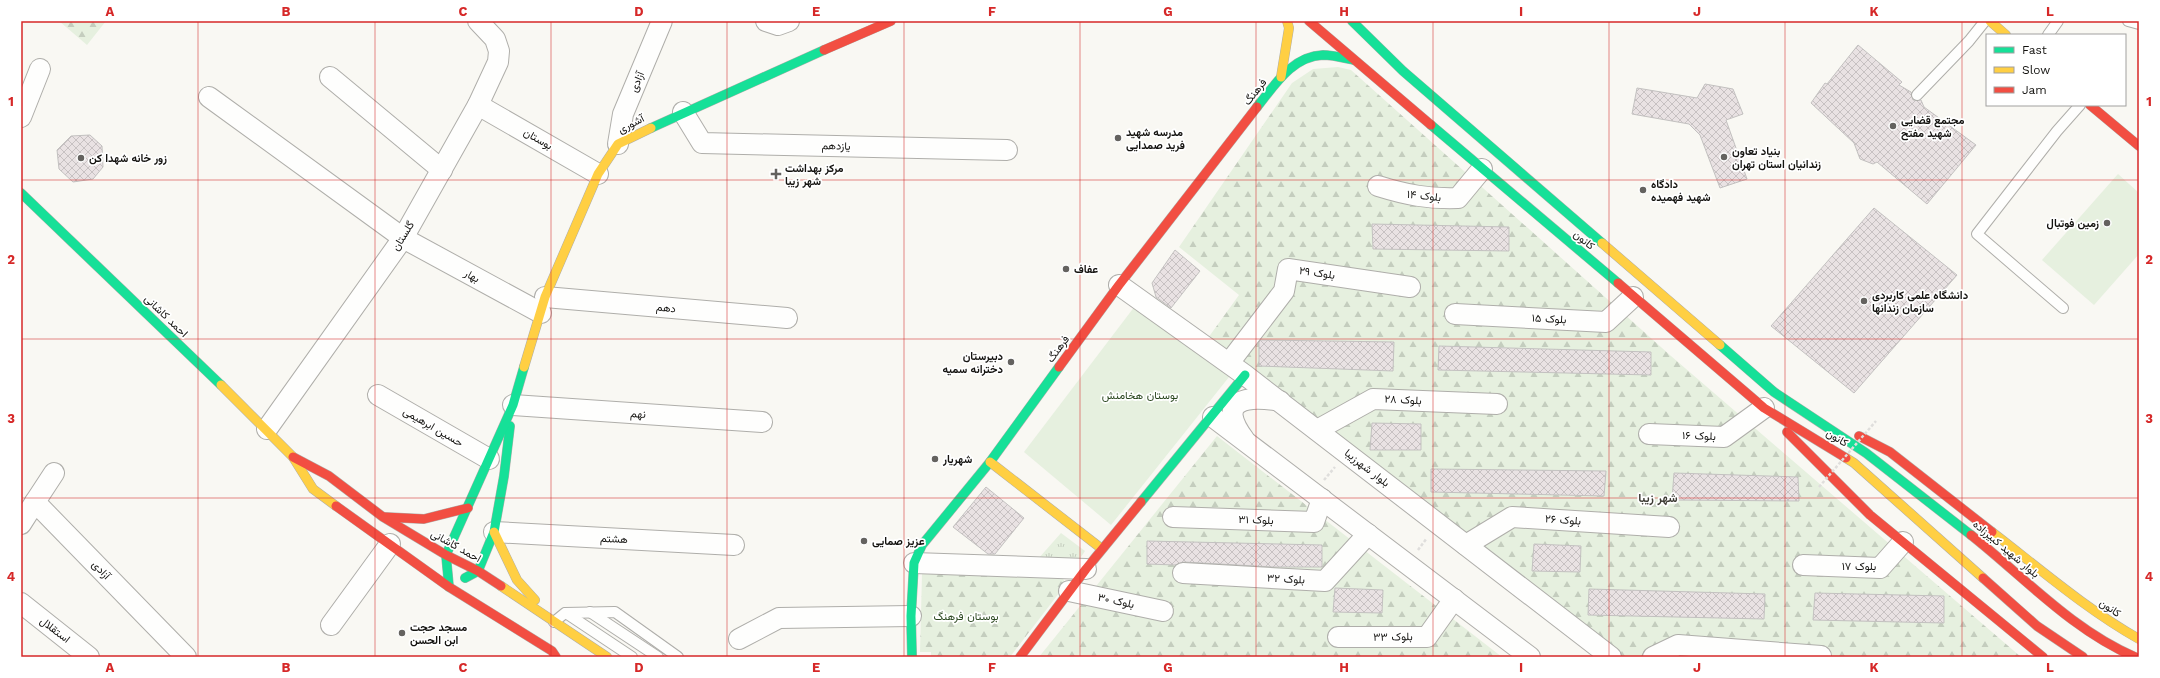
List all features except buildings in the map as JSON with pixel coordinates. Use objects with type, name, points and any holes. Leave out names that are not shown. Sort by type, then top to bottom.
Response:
[{"type":"main road","name":"آشوری","points":[[513,406],[543,305],[598,174],[618,144],[683,112],[891,21]]},
{"type":"main road","points":[[1281,77],[1289,28],[1287,21]]},
{"type":"main road","name":"کانون","points":[[1309,21],[1634,297],[1854,463],[2037,626],[2083,657]]},
{"type":"main road","name":"کانون","points":[[1352,21],[1416,82],[1463,121],[1769,400],[1866,453]]},
{"type":"main road","points":[[1990,21],[2005,34]]},
{"type":"main road","name":"فرهنگ","points":[[912,657],[911,616],[914,563],[922,545],[990,462],[1120,285],[1281,77],[1301,60],[1323,55],[1354,60]]},
{"type":"main road","points":[[1401,100],[1411,103],[1418,99],[1421,88],[1416,82]]},
{"type":"main road","points":[[2091,106],[2139,146]]},
{"type":"main road","points":[[1446,138],[1443,131],[1447,123],[1463,121]]},
{"type":"main road","name":"احمد کاشانی","points":[[21,193],[267,429],[293,457],[313,489],[449,587],[552,651],[556,657]]},
{"type":"main road","points":[[1020,657],[1086,569],[1213,417],[1245,375]]},
{"type":"main road","points":[[1769,400],[1870,515],[2043,657]]},
{"type":"main road","name":"کانون","points":[[1769,400],[1890,452],[2084,604],[2138,638]]},
{"type":"main road","points":[[513,406],[504,476],[494,532],[478,572],[449,587],[446,555],[513,406]]},
{"type":"main road","name":"بلوار شهید کبیرزاده","points":[[1866,453],[1994,553],[2078,624],[2112,647],[2135,657]]},
{"type":"main road","name":"احمد کاشانی","points":[[293,457],[329,476],[383,517],[446,555],[478,572],[607,657]]},
{"type":"main road","points":[[990,462],[1102,549]]},
{"type":"main road","points":[[383,517],[424,519],[468,508]]},
{"type":"main road","points":[[494,532],[517,580],[554,622]]},
{"type":"street","points":[[766,21],[778,25],[789,21]]},
{"type":"street","name":"آزادی","points":[[618,144],[623,114],[657,23]]},
{"type":"street","name":"گلستان","points":[[267,429],[403,238],[478,105],[498,62],[499,56],[495,39],[482,24]]},
{"type":"street","points":[[21,118],[40,69]]},
{"type":"street","points":[[330,77],[442,170]]},
{"type":"street","name":"بهار","points":[[209,97],[403,238],[543,305]]},
{"type":"street","name":"بوستان","points":[[478,105],[598,174]]},
{"type":"street","name":"یازدهم","points":[[683,112],[702,143],[1007,150]]},
{"type":"street","name":"بلوک ۱۴","points":[[1378,186],[1404,194],[1432,199],[1458,198],[1482,169]]},
{"type":"street","name":"بلوک ۲۹","points":[[1229,363],[1284,291],[1288,269],[1410,287]]},
{"type":"street","name":"بلوار شهرزیبا","points":[[1120,285],[1280,401],[1611,657]]},
{"type":"street","name":"بلوک ۱۵","points":[[1455,314],[1606,322],[1634,297]]},
{"type":"street","name":"دهم","points":[[543,305],[787,318]]},
{"type":"street","name":"حسین ابرهیمی","points":[[378,395],[488,459]]},
{"type":"street","points":[[1246,442],[1232,419],[1234,408],[1242,400],[1252,398],[1280,401]]},
{"type":"street","name":"بلوک ۲۸","points":[[1317,430],[1373,399],[1497,404]]},
{"type":"street","name":"بلوک ۱۶","points":[[1649,434],[1724,437],[1769,400]]},
{"type":"street","name":"نهم","points":[[513,406],[762,422]]},
{"type":"street","points":[[1213,417],[1454,599],[1523,655]]},
{"type":"street","points":[[21,524],[54,473]]},
{"type":"street","name":"بلوک ۳۱","points":[[1174,517],[1314,522],[1317,496]]},
{"type":"street","name":"آزادی","points":[[35,502],[186,657]]},
{"type":"street","name":"بلوک ۲۶","points":[[1466,545],[1512,517],[1669,527]]},
{"type":"street","name":"هشتم","points":[[494,532],[734,545]]},
{"type":"street","name":"بلوک ۳۲","points":[[1183,573],[1325,581],[1368,534]]},
{"type":"street","name":"بلوک ۱۷","points":[[1803,565],[1880,568],[1903,542]]},
{"type":"street","points":[[331,625],[390,544]]},
{"type":"street","points":[[914,563],[1086,569]]},
{"type":"street","name":"بلوک ۳۰","points":[[1069,591],[1163,611]]},
{"type":"street","name":"بلوک ۳۳","points":[[1338,637],[1427,637],[1454,599]]},
{"type":"street","name":"استقلال","points":[[21,603],[89,657]]},
{"type":"street","points":[[739,638],[779,618],[911,616]]},
{"type":"street","points":[[1653,657],[1678,645],[1822,656]]},
{"type":"lane","points":[[1917,95],[1969,41],[1985,21]]},
{"type":"lane","points":[[2049,34],[2058,21]]},
{"type":"lane","points":[[2128,21],[2139,24]]},
{"type":"lane","points":[[2063,308],[1976,234],[2057,131],[2079,106]]},
{"type":"lane","points":[[590,612],[658,657]]},
{"type":"lane","points":[[554,622],[565,613],[615,612],[678,657]]},
{"type":"lane","points":[[565,613],[632,657]]},
{"type":"path","points":[[1819,487],[1876,421]]},
{"type":"path","points":[[1317,496],[1348,454]]},
{"type":"path","points":[[1407,564],[1438,524]]},
{"type":"green space","points":[[59,21],[106,21],[87,45]]},
{"type":"green space","points":[[1338,67],[1351,70],[1671,356],[2021,657],[1611,657],[1208,338],[1239,295],[1179,247],[1292,83],[1313,69]]},
{"type":"green space","name":"زمین فوتبال","points":[[2118,174],[2139,193],[2139,254],[2094,305],[2042,260]]},
{"type":"green space","name":"بوستان هخامنش","points":[[1135,306],[1229,377],[1111,525],[1024,452]]},
{"type":"green space","points":[[1217,436],[1502,657],[1039,657]]},
{"type":"green space","points":[[1061,533],[1085,551],[1079,560],[1038,559]]},
{"type":"green space","name":"بوستان فرهنگ","points":[[922,574],[1061,575],[1066,584],[1010,657],[931,657],[931,652],[920,652]]},
{"type":"traffic: fast","points":[[1352,21],[1403,71],[1602,243]]},
{"type":"traffic: fast","points":[[651,128],[824,50]]},
{"type":"traffic: fast","points":[[1257,107],[1277,82],[1293,66],[1302,61],[1323,55],[1354,60]]},
{"type":"traffic: fast","points":[[1431,125],[1618,283]]},
{"type":"traffic: fast","points":[[21,193],[221,385]]},
{"type":"traffic: fast","points":[[1720,345],[1774,392],[1866,453],[1971,535]]},
{"type":"traffic: fast","points":[[449,587],[446,555],[513,405],[524,367]]},
{"type":"traffic: fast","points":[[912,657],[911,616],[914,563],[922,545],[990,462],[1059,367]]},
{"type":"traffic: fast","points":[[1141,502],[1245,375]]},
{"type":"traffic: fast","points":[[465,578],[478,571],[494,532],[504,476],[510,426]]},
{"type":"traffic: slow","points":[[1281,77],[1289,28],[1287,21]]},
{"type":"traffic: slow","points":[[1990,21],[2005,34]]},
{"type":"traffic: slow","points":[[524,367],[545,297],[598,174],[618,144],[651,128]]},
{"type":"traffic: slow","points":[[1602,243],[1720,345]]},
{"type":"traffic: slow","points":[[221,385],[293,457],[313,489],[336,506]]},
{"type":"traffic: slow","points":[[1846,458],[1854,463],[1983,578]]},
{"type":"traffic: slow","points":[[990,462],[1102,549]]},
{"type":"traffic: slow","points":[[494,532],[517,580],[535,600]]},
{"type":"traffic: slow","points":[[1992,532],[2082,602],[2139,639]]},
{"type":"traffic: slow","points":[[501,586],[607,657]]},
{"type":"traffic: jam","points":[[824,50],[891,21]]},
{"type":"traffic: jam","points":[[1309,21],[1431,125]]},
{"type":"traffic: jam","points":[[2091,106],[2139,146]]},
{"type":"traffic: jam","points":[[1059,367],[1119,285],[1257,107]]},
{"type":"traffic: jam","points":[[1618,283],[1764,408],[1846,458]]},
{"type":"traffic: jam","points":[[1787,432],[1870,515],[2043,657]]},
{"type":"traffic: jam","points":[[1859,436],[1890,452],[1992,532]]},
{"type":"traffic: jam","points":[[293,457],[329,476],[383,517],[446,555],[478,571],[501,586]]},
{"type":"traffic: jam","points":[[1020,657],[1086,569],[1141,502]]},
{"type":"traffic: jam","points":[[336,506],[449,587],[552,651],[556,657]]},
{"type":"traffic: jam","points":[[384,517],[424,519],[468,508]]},
{"type":"traffic: jam","points":[[1971,535],[2069,618],[2112,646],[2135,657]]},
{"type":"traffic: jam","points":[[1983,578],[2037,626],[2083,657]]},
{"type":"place","name":"مجتمع قضایی شهید مفتح","points":[[1893,126]]},
{"type":"place","name":"مدرسه شهید فرید صمدایی","points":[[1118,138]]},
{"type":"place","name":"بنیاد تعاون زندانیان استان تهران","points":[[1724,157]]},
{"type":"place","name":"زور خانه شهدا کن","points":[[81,158]]},
{"type":"place","name":"مرکز بهداشت شهر زیبا","points":[[776,174]]},
{"type":"place","name":"دادگاه شهید فهمیده","points":[[1643,190]]},
{"type":"place","name":"زمین فوتبال","points":[[2107,223]]},
{"type":"place","name":"عفاف","points":[[1066,269]]},
{"type":"place","name":"دانشگاه علمی کاربردی سازمان زندانها","points":[[1864,301]]},
{"type":"place","name":"دبیرستان دخترانه سمیه","points":[[1011,362]]},
{"type":"place","name":"شهریار","points":[[935,459]]},
{"type":"place","name":"عزیز صمایی","points":[[864,541]]},
{"type":"place","name":"مسجد حجت ابن الحسن","points":[[402,633]]},
{"type":"district","name":"شهر زیبا","points":[[1658,498]]}]
